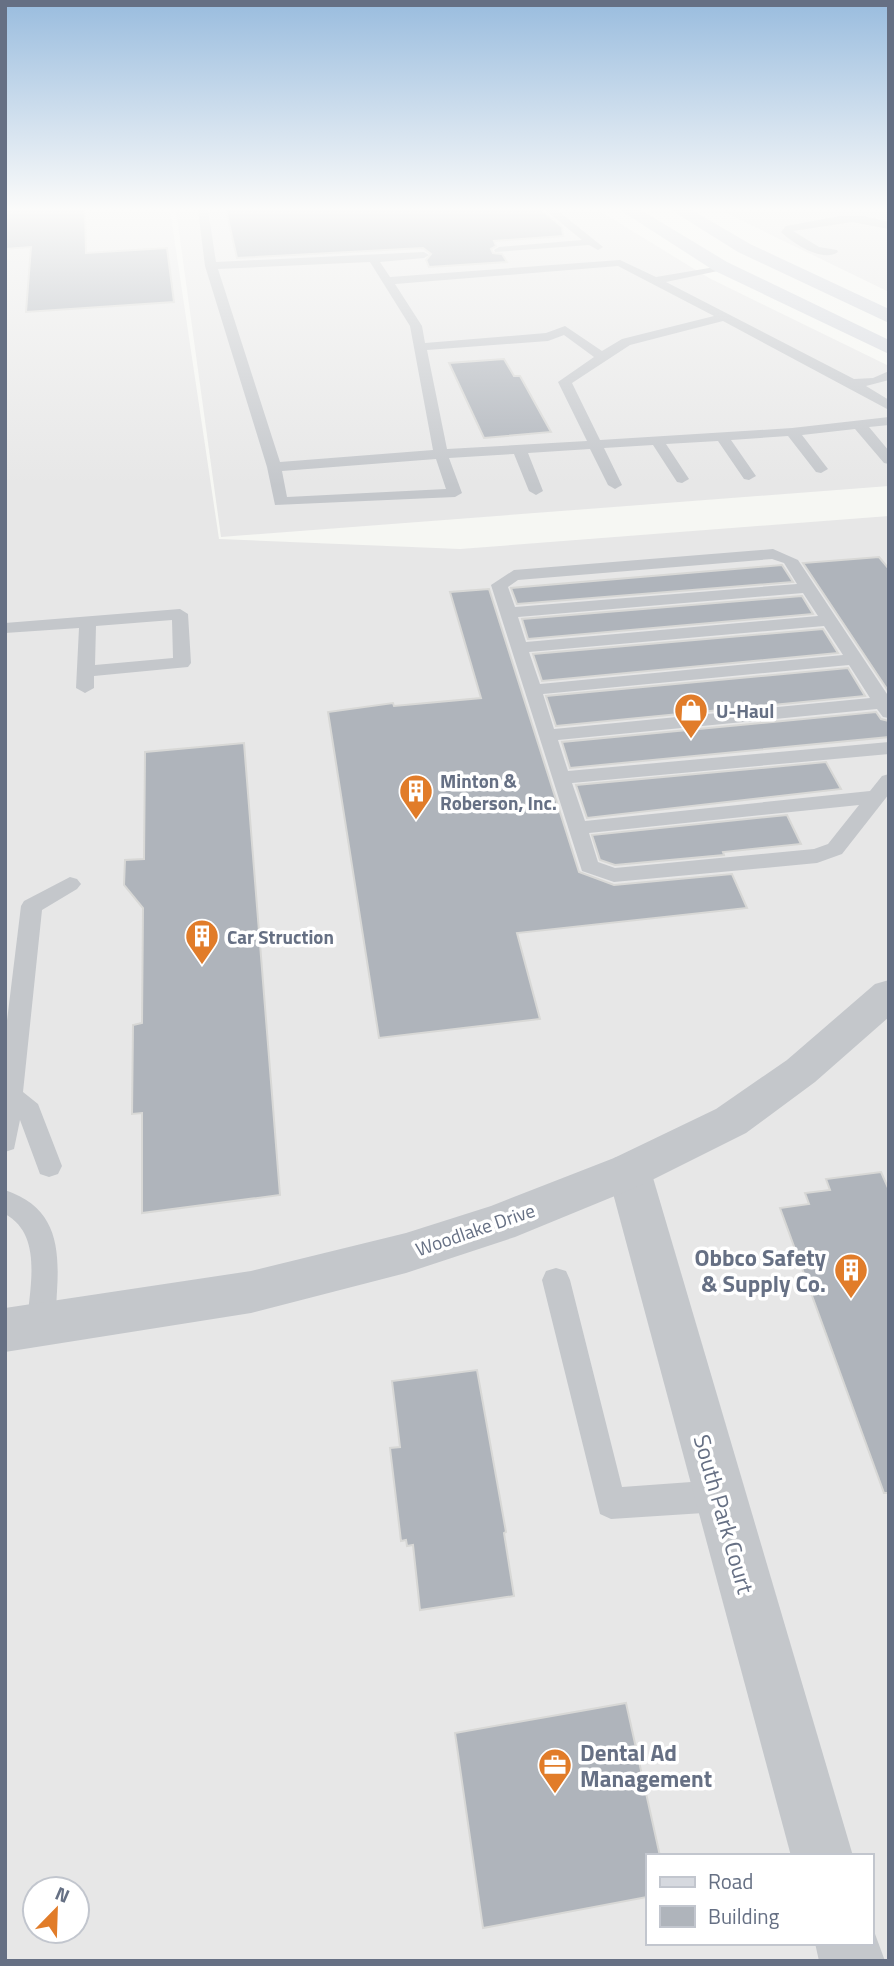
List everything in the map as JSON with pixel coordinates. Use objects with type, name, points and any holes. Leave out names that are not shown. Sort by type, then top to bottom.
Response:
[{"type":"main road","points":[[794,302],[889,348]]},
{"type":"main road","points":[[857,302],[889,317]]},
{"type":"street","name":"Woodlake Drive","points":[[23,1328],[225,1297],[327,1275],[499,1223],[629,1171],[730,1121],[802,1071],[889,994]]},
{"type":"street","name":"South Park Court","points":[[629,1171],[821,1854]]},
{"type":"lane","points":[[222,302],[274,467],[280,502],[455,493],[441,454],[421,347],[411,315],[402,302]]},
{"type":"lane","points":[[694,302],[852,383],[889,406]]},
{"type":"lane","points":[[615,485],[565,383],[626,342],[724,317]]},
{"type":"lane","points":[[421,347],[548,337],[565,330],[602,357]]},
{"type":"lane","points":[[852,383],[876,382],[889,375]]},
{"type":"lane","points":[[274,467],[792,432],[889,421]]},
{"type":"lane","points":[[860,426],[889,460]]},
{"type":"lane","points":[[792,432],[821,469]]},
{"type":"lane","points":[[722,437],[749,476]]},
{"type":"lane","points":[[657,441],[682,479]]},
{"type":"lane","points":[[519,449],[536,491]]},
{"type":"lane","points":[[887,706],[790,560],[772,554],[528,573],[514,575],[499,585],[589,866],[614,875],[817,856],[835,849],[889,780]]},
{"type":"lane","points":[[508,612],[808,588]]},
{"type":"lane","points":[[5,628],[180,614],[182,663],[85,680],[88,622]]},
{"type":"lane","points":[[519,648],[829,620]]},
{"type":"lane","points":[[533,690],[854,659]]},
{"type":"lane","points":[[547,735],[887,706]]},
{"type":"lane","points":[[561,778],[889,748]]},
{"type":"lane","points":[[577,828],[875,797]]},
{"type":"lane","points":[[5,1142],[8,1094],[32,906],[70,884]]},
{"type":"lane","points":[[8,1094],[29,1111],[49,1166]]},
{"type":"lane","points":[[5,1201],[22,1207],[36,1220],[44,1237],[23,1328]]},
{"type":"lane","points":[[556,1280],[611,1503],[719,1496]]},
{"type":"shaded area","points":[[5,302],[184,302],[219,539],[460,549],[889,516],[889,1961],[5,1961]]},
{"type":"shaded area","points":[[189,302],[758,302],[889,366],[889,486],[221,537]]},
{"type":"building","points":[[27,302],[174,302],[26,312]]},
{"type":"building","points":[[504,359],[514,376],[520,376],[551,432],[484,438],[449,363]]},
{"type":"building","points":[[879,557],[889,569],[889,692],[803,563]]},
{"type":"building","points":[[782,565],[793,582],[517,604],[511,588]]},
{"type":"building","name":"Minton & Roberson, Inc.","points":[[489,589],[579,872],[614,885],[732,874],[747,908],[517,933],[540,1019],[379,1038],[328,712],[393,703],[394,706],[481,698],[450,592]]},
{"type":"building","points":[[802,596],[813,614],[528,639],[522,619]]},
{"type":"building","points":[[823,629],[838,653],[542,681],[533,654]]},
{"type":"building","points":[[848,668],[865,696],[556,726],[546,696]]},
{"type":"building","points":[[876,712],[881,719],[889,721],[889,737],[570,768],[562,742]]},
{"type":"building","name":"Car Struction","points":[[244,743],[280,1195],[142,1213],[142,1113],[132,1114],[133,1025],[142,1023],[143,908],[124,885],[125,860],[144,859],[145,752]]},
{"type":"building","points":[[826,762],[841,789],[587,818],[576,785]]},
{"type":"building","points":[[787,815],[801,844],[723,852],[724,855],[615,865],[600,860],[592,835]]},
{"type":"building","name":"Obbco Safety & Supply Co.","points":[[881,1172],[889,1190],[889,1493],[884,1493],[780,1208],[809,1204],[805,1193],[830,1190],[826,1179]]},
{"type":"building","points":[[477,1370],[506,1532],[504,1533],[514,1596],[420,1610],[413,1545],[407,1546],[406,1540],[401,1541],[390,1448],[400,1447],[392,1381]]},
{"type":"building","name":"Dental Ad Management","points":[[626,1703],[660,1854],[646,1854],[646,1897],[483,1928],[455,1733]]},
{"type":"place","name":"U-Haul","points":[[691,740]]},
{"type":"place","name":"Minton & Roberson, Inc.","points":[[416,821]]},
{"type":"place","name":"Car Struction","points":[[202,966]]},
{"type":"place","name":"Obbco Safety & Supply Co.","points":[[851,1300]]},
{"type":"place","name":"Dental Ad Management","points":[[555,1795]]}]
